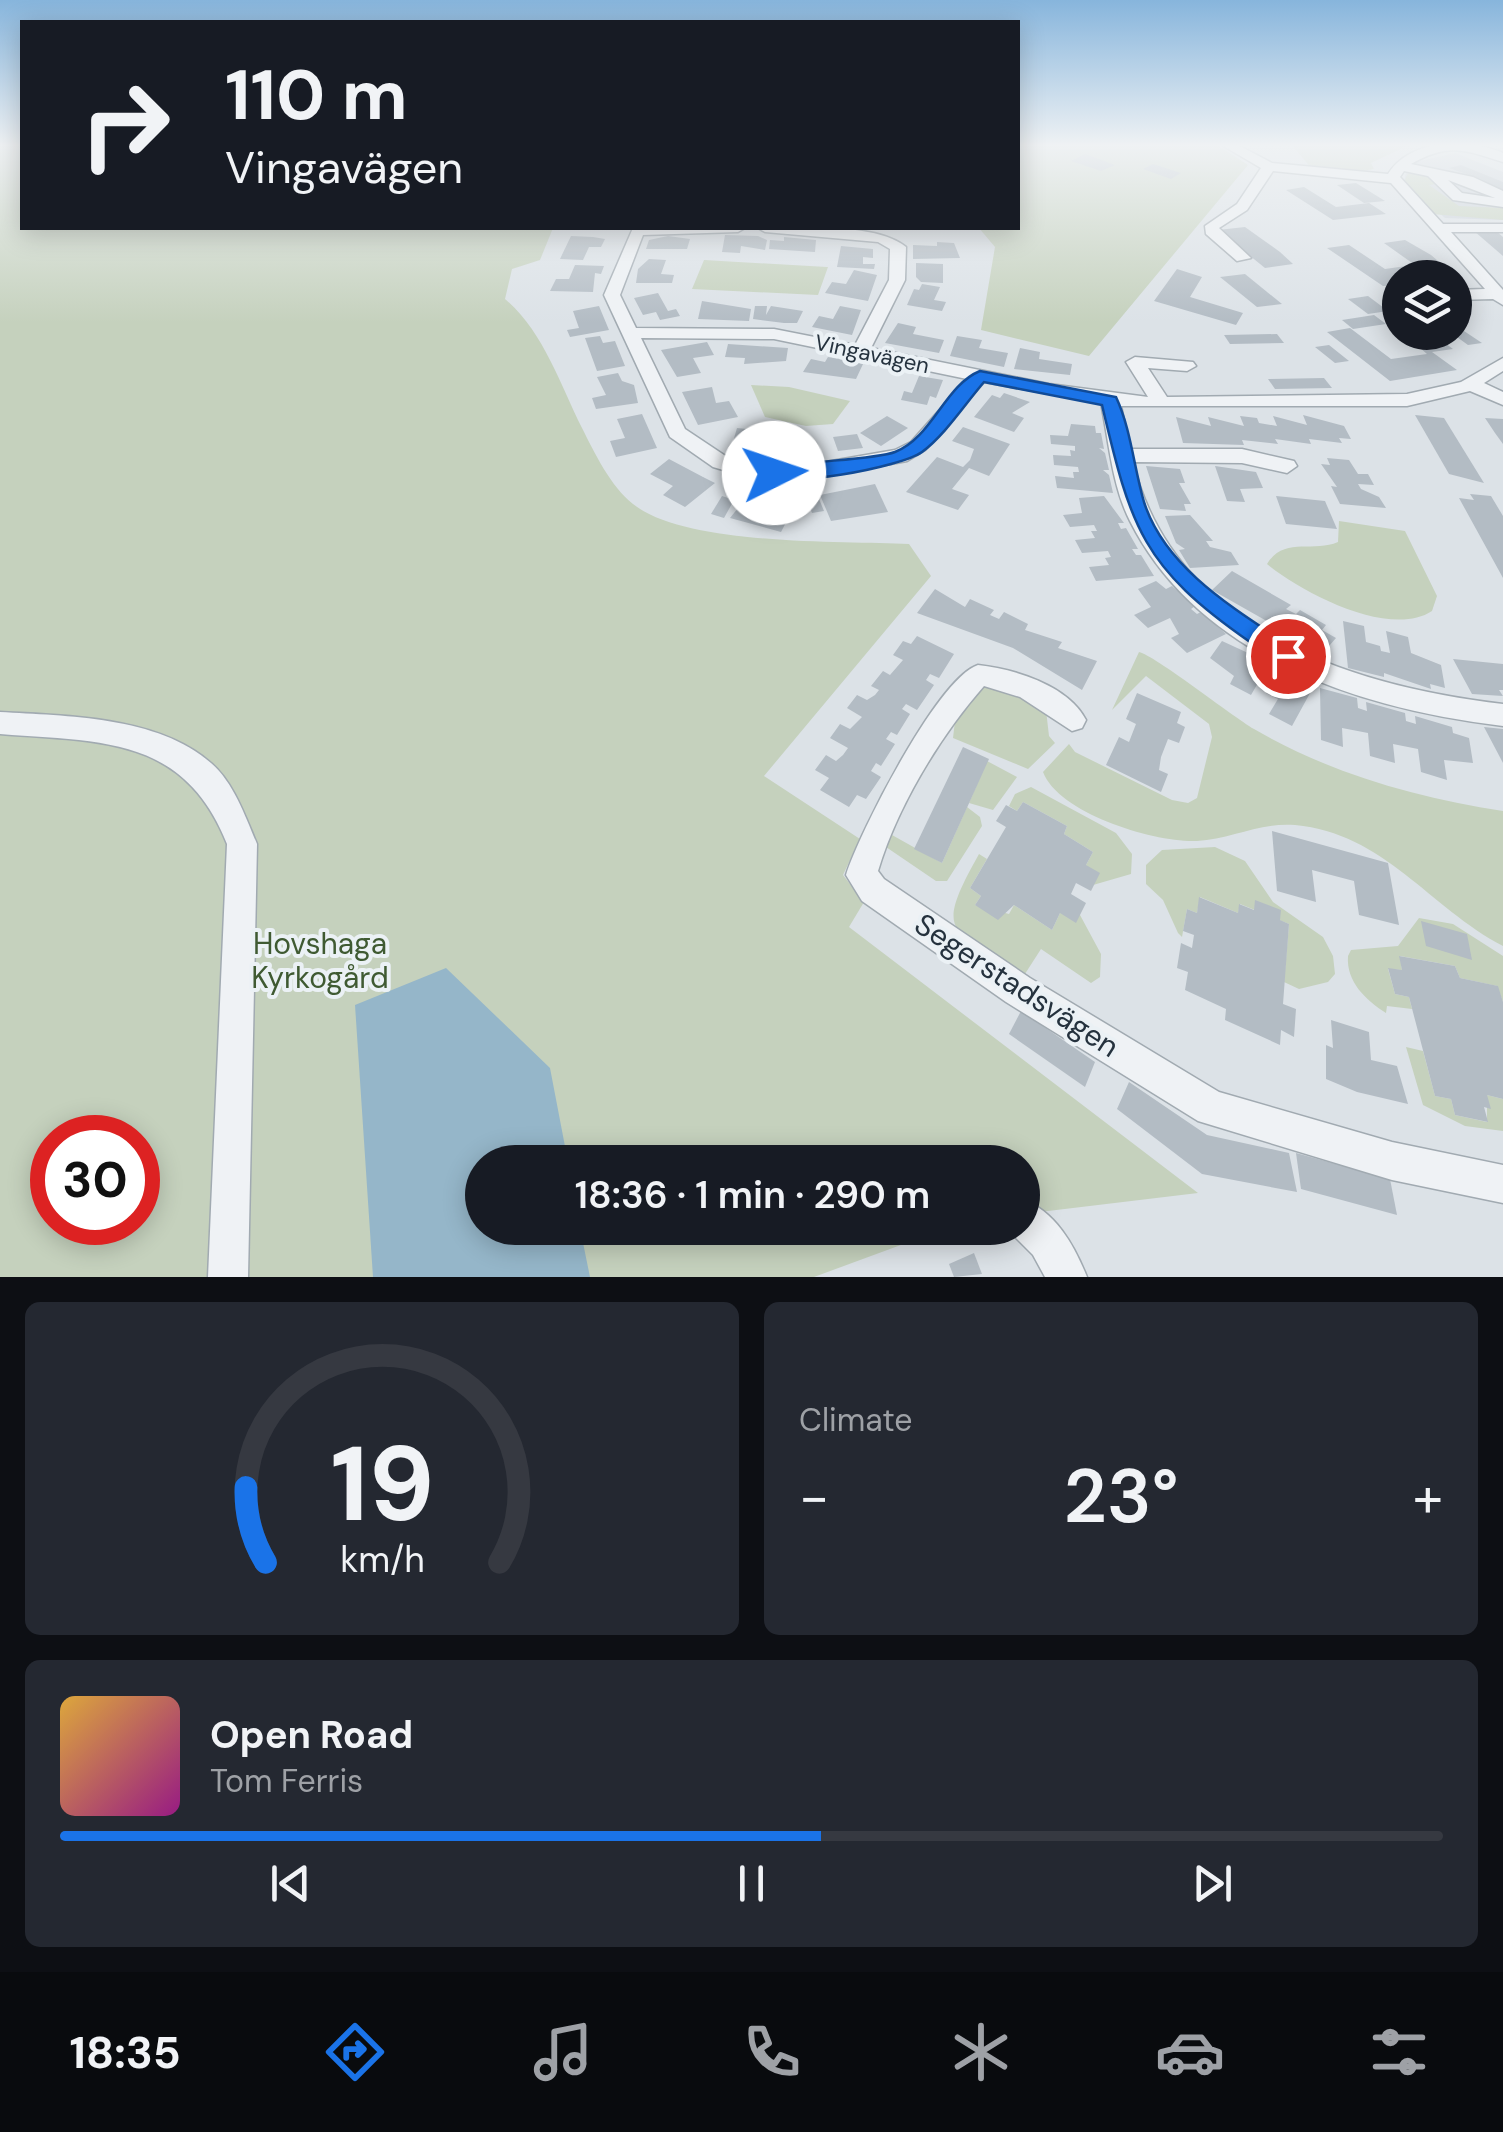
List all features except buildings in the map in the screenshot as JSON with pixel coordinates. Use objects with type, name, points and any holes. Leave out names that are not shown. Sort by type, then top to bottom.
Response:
[{"type":"street","points":[[1243,258],[1211,231],[1212,226],[1244,204]]},
{"type":"street","points":[[1420,204],[1500,293]]},
{"type":"street","points":[[1438,228],[1503,228]]},
{"type":"street","points":[[671,230],[637,231],[612,295],[677,433],[720,462],[750,471],[825,470],[900,456],[918,446],[980,376]]},
{"type":"street","points":[[788,230],[880,238],[898,247],[897,280],[861,351]]},
{"type":"street","points":[[1472,294],[1500,293]]},
{"type":"street","name":"Vingavägen","points":[[632,333],[774,334],[1110,401],[1161,404],[1407,400],[1470,384],[1503,363]]},
{"type":"street","points":[[1161,404],[1134,362],[1187,366]]},
{"type":"street","points":[[1470,384],[1503,398]]},
{"type":"street","points":[[1110,401],[1141,522],[1157,546],[1207,601],[1241,628],[1288,656],[1360,687],[1419,703],[1503,715]]},
{"type":"street","points":[[1123,456],[1242,456],[1287,466]]},
{"type":"street","name":"Segerstadsvägen","points":[[1072,720],[1054,702],[994,676],[978,675],[912,774],[864,859],[861,875],[874,890],[1018,990],[1211,1108],[1392,1161],[1503,1184]]},
{"type":"street","points":[[0,723],[147,744],[198,768],[226,805],[242,844],[228,1277]]},
{"type":"street","points":[[1040,1235],[1067,1277]]},
{"type":"shaded area","points":[[1429,204],[1503,204],[1503,220],[1445,218]]},
{"type":"green space","name":"Hovshaga Kyrkogård","points":[[0,204],[20,204],[20,230],[552,230],[540,260],[512,269],[505,299],[540,342],[598,458],[625,497],[657,518],[689,528],[765,539],[909,544],[931,576],[764,776],[860,839],[843,875],[864,902],[849,927],[1198,1193],[1040,1212],[1040,1145],[465,1145],[465,1245],[901,1245],[814,1277],[0,1277]]},
{"type":"green space","points":[[1020,204],[1216,204],[1089,356],[981,330],[995,247],[981,230],[1020,230]]},
{"type":"green space","points":[[1423,204],[1503,208],[1503,220],[1432,214]]},
{"type":"green space","points":[[704,260],[828,267],[818,295],[692,289]]},
{"type":"green space","points":[[751,385],[789,387],[850,401],[833,424],[806,426],[765,417]]},
{"type":"green space","points":[[1339,521],[1405,531],[1437,596],[1432,611],[1414,618],[1370,616],[1323,599],[1267,564],[1282,550],[1338,542]]},
{"type":"green space","points":[[1139,652],[1254,729],[1312,759],[1406,791],[1503,811],[1503,946],[1381,857],[1326,831],[1282,825],[1210,840],[1179,840],[1111,823],[1068,801],[1043,772],[1069,744],[1075,752],[1172,800],[1188,803],[1197,798],[1212,737],[1209,724],[1146,676],[1112,710]]},
{"type":"green space","points":[[982,686],[1005,689],[1046,710],[1049,736],[1055,743],[1028,769],[953,738],[955,721]]},
{"type":"green space","points":[[987,761],[1017,777],[993,810],[969,803]]},
{"type":"green space","points":[[1031,787],[1116,833],[1132,854],[1131,874],[1093,885],[1086,865],[1093,852],[1064,834],[1067,826],[1023,802],[1017,811],[1009,806],[1015,794]]},
{"type":"green space","points":[[967,807],[980,817],[982,826],[947,881],[936,881],[886,847],[892,835],[942,863]]},
{"type":"green space","points":[[1215,847],[1245,861],[1273,902],[1323,937],[1333,956],[1335,974],[1328,982],[1299,989],[1284,982],[1289,924],[1240,904],[1238,913],[1200,897],[1197,913],[1187,909],[1182,937],[1178,933],[1163,900],[1146,884],[1146,865],[1162,850]]},
{"type":"green space","points":[[979,854],[987,859],[970,888],[981,896],[975,905],[1009,914],[1014,905],[1052,930],[1060,913],[1080,915],[1101,954],[1100,977],[1091,983],[1041,949],[1023,977],[965,938],[954,917],[956,902]]},
{"type":"green space","points":[[1419,918],[1453,924],[1503,956],[1503,1002],[1497,986],[1460,978],[1455,966],[1400,956],[1402,970],[1388,969],[1395,994],[1409,997],[1412,1009],[1387,1006],[1386,1013],[1365,996],[1350,974],[1351,950],[1398,946]]},
{"type":"green space","points":[[1406,1047],[1423,1051],[1435,1096],[1451,1099],[1455,1115],[1487,1122],[1487,1095],[1503,1099],[1503,1131],[1465,1126],[1423,1105]]},
{"type":"water","points":[[446,968],[550,1068],[565,1145],[465,1145],[465,1245],[583,1245],[590,1277],[373,1277],[355,1005]]},
{"type":"route","points":[[774,473],[883,462],[910,452],[980,376],[1110,401],[1130,490],[1141,522],[1157,546],[1207,601],[1241,628],[1288,656]]}]
